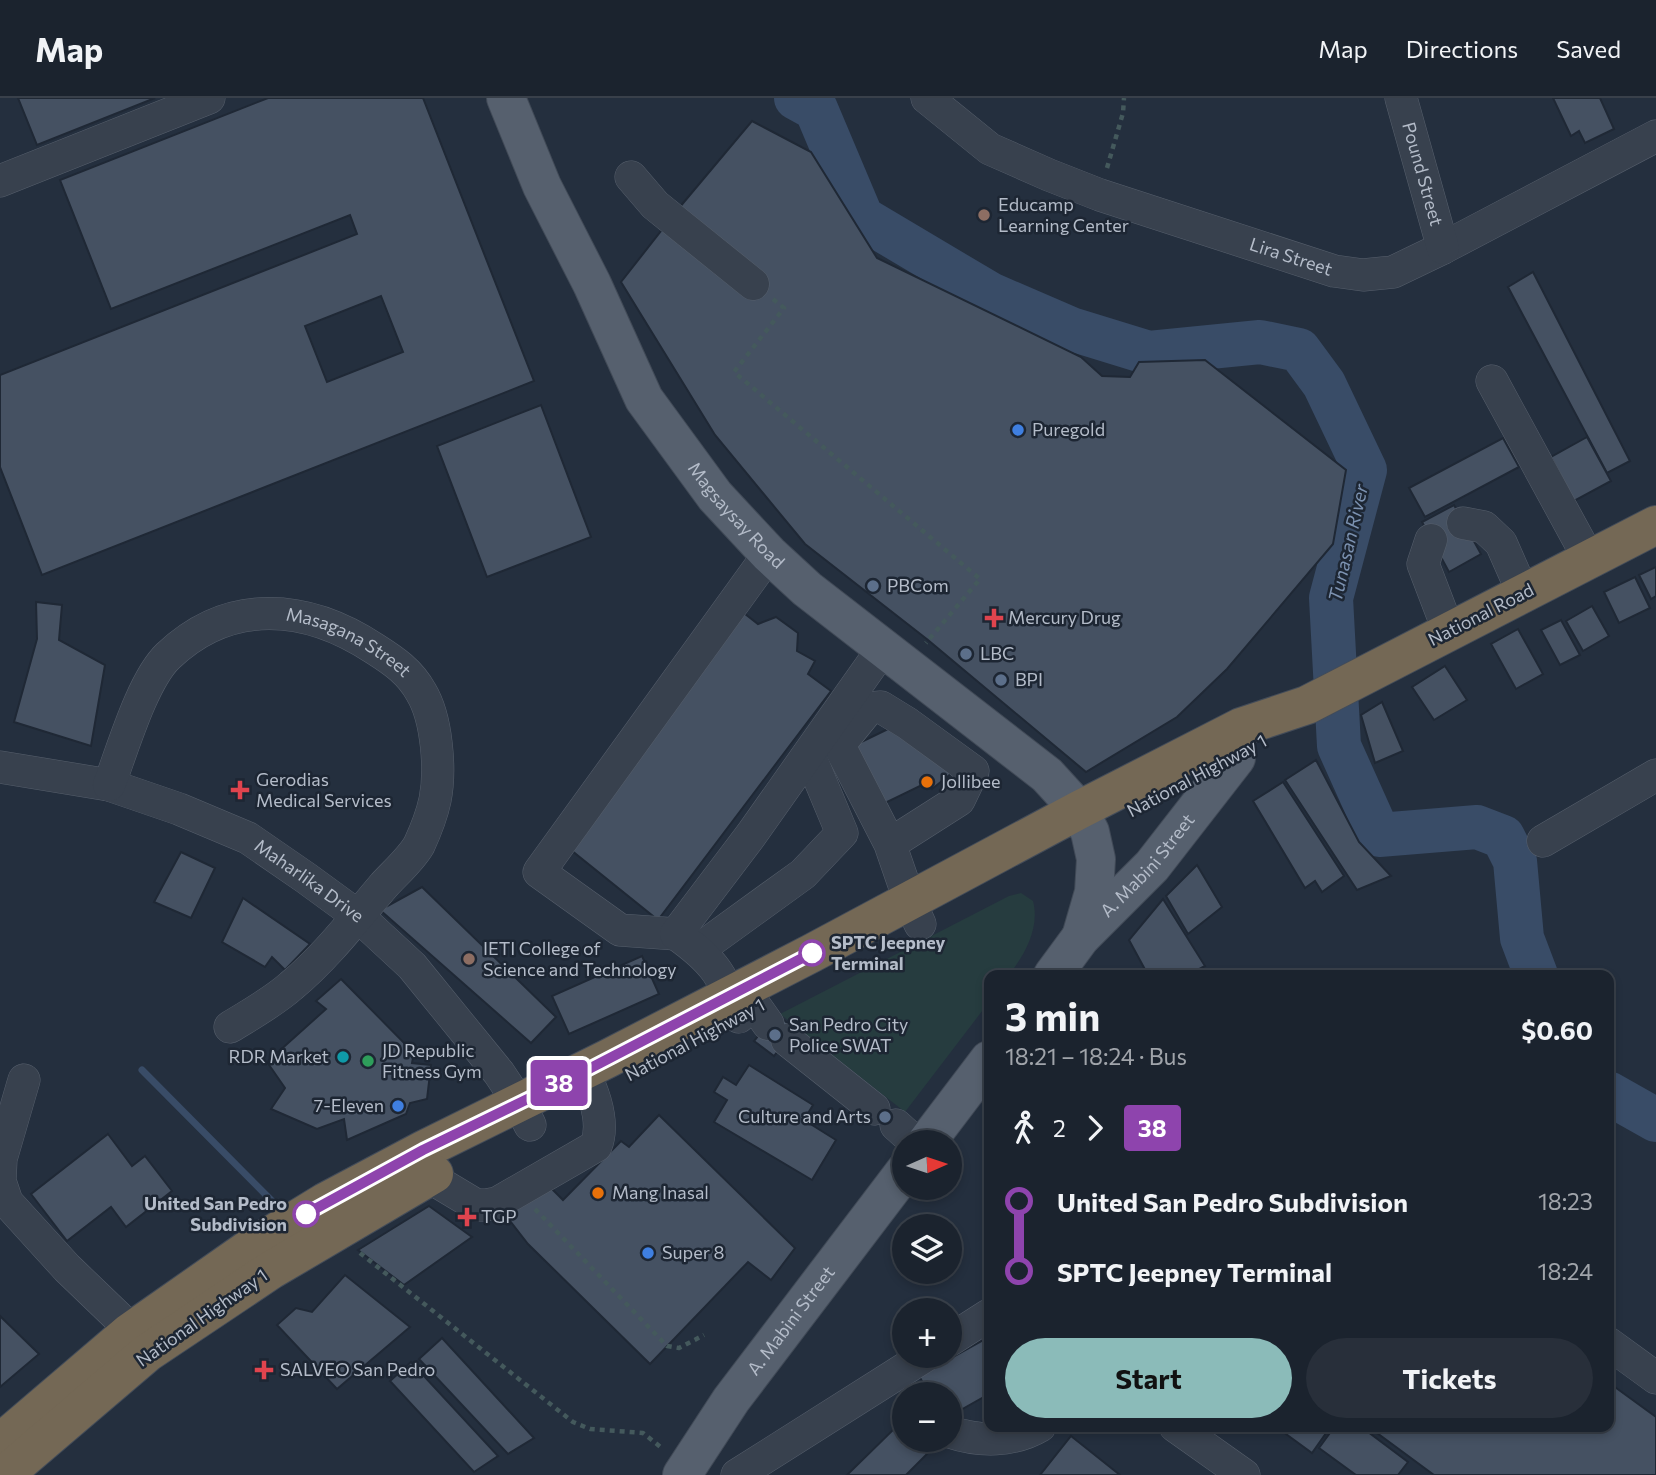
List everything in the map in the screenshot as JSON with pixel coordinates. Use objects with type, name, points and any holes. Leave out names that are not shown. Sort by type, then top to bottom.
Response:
[{"type":"highway","name":"National Road","points":[[1307,705],[1656,525]]},
{"type":"highway","name":"National Highway 1","points":[[1085,821],[1236,758],[1266,742],[1307,705]]},
{"type":"highway","name":"National Highway 1","points":[[0,1443],[138,1342],[250,1248],[325,1202],[430,1162],[588,1082],[756,1017],[915,913],[1085,821],[1241,727],[1307,705]]},
{"type":"highway","name":"National Highway 1","points":[[4,1475],[138,1342],[271,1270],[337,1230],[430,1162]]},
{"type":"main road","name":"Magsaysay Road","points":[[506,98],[542,186],[592,284],[644,399],[715,496],[769,554],[807,589],[1047,775],[1085,821]]},
{"type":"main road","name":"A. Mabini Street","points":[[1057,970],[1080,937],[1152,866],[1236,758]]},
{"type":"main road","name":"A. Mabini Street","points":[[1080,937],[1094,892],[1096,859],[1085,821]]},
{"type":"main road","points":[[903,1130],[984,1063]]},
{"type":"main road","name":"A. Mabini Street","points":[[688,1473],[731,1400],[892,1188]]},
{"type":"street","points":[[0,181],[209,98]]},
{"type":"street","name":"Lira Street","points":[[927,98],[990,149],[1049,176],[1334,271],[1363,275],[1393,272],[1656,136]]},
{"type":"street","name":"Pound Street","points":[[1401,98],[1443,248]]},
{"type":"street","points":[[631,177],[655,205],[752,284]]},
{"type":"street","points":[[1492,381],[1589,559]]},
{"type":"street","points":[[1464,523],[1483,527],[1501,543],[1523,593]]},
{"type":"street","points":[[1432,540],[1423,564],[1449,632]]},
{"type":"street","points":[[769,554],[539,872],[620,930],[687,942],[721,974],[756,1017],[903,1130]]},
{"type":"street","name":"Masagana Street","points":[[109,785],[142,696],[165,658],[193,636],[218,623],[244,615],[265,612],[313,618],[358,637],[402,667],[422,692],[432,720],[437,755],[435,799],[418,846],[358,916],[290,987],[230,1027]]},
{"type":"street","points":[[687,942],[809,754],[909,667]]},
{"type":"street","points":[[906,723],[909,667]]},
{"type":"street","points":[[890,844],[958,800],[973,771],[881,707],[869,708],[839,745],[890,844],[915,913]]},
{"type":"street","points":[[687,942],[803,874],[842,833],[809,754]]},
{"type":"street","name":"Maharlika Drive","points":[[0,767],[109,785],[179,808],[247,838],[358,916],[412,966],[493,1064],[525,1114]]},
{"type":"street","points":[[1543,841],[1656,775]]},
{"type":"street","points":[[24,1080],[1,1159],[1,1181],[7,1202],[138,1342]]},
{"type":"street","points":[[430,1162],[441,1184],[476,1205],[497,1203],[596,1146],[600,1137],[588,1082]]},
{"type":"street","points":[[962,1332],[984,1318]]},
{"type":"street","points":[[1614,1347],[1656,1378]]},
{"type":"street","points":[[902,1382],[915,1368]]},
{"type":"street","points":[[737,1475],[892,1390]]},
{"type":"street","points":[[962,1434],[986,1439],[1029,1432]]},
{"type":"street","points":[[1183,1432],[1244,1475]]},
{"type":"path","points":[[1100,195],[1123,113],[1124,98]]},
{"type":"path","points":[[752,284],[784,308],[734,372],[980,579],[909,667]]},
{"type":"path","points":[[530,1203],[667,1346],[679,1349],[704,1335]]},
{"type":"path","points":[[337,1230],[358,1251],[573,1422],[590,1429],[643,1433],[688,1473]]},
{"type":"green space","points":[[1021,893],[1033,901],[1035,911],[1030,940],[1012,970],[984,970],[984,1009],[905,1112],[780,1014],[1009,896]]},
{"type":"building","points":[[18,98],[155,98],[37,145]]},
{"type":"building","points":[[268,98],[423,98],[534,381],[42,575],[0,467],[0,375],[357,234],[350,215],[111,309],[60,180]],"holes":[[[381,296],[403,352],[327,382],[305,326]]]},
{"type":"building","points":[[1553,98],[1600,98],[1614,129],[1585,143],[1579,131],[1571,136]]},
{"type":"building","name":"Puregold","points":[[752,121],[811,152],[877,258],[1081,357],[1102,376],[1130,377],[1139,362],[1205,360],[1346,470],[1333,544],[1227,669],[1177,717],[1086,772],[928,640],[805,544],[715,435],[621,282]]},
{"type":"building","points":[[1533,272],[1630,461],[1607,473],[1508,287]]},
{"type":"building","points":[[541,405],[591,537],[487,577],[437,446]]},
{"type":"building","points":[[1587,437],[1611,481],[1574,501],[1551,457]]},
{"type":"building","points":[[1503,438],[1519,467],[1425,517],[1409,488]]},
{"type":"building","points":[[1454,505],[1481,554],[1449,572],[1422,522]]},
{"type":"building","points":[[1656,567],[1656,596],[1651,599],[1639,575]]},
{"type":"building","points":[[1635,577],[1650,608],[1619,623],[1604,592]]},
{"type":"building","points":[[36,602],[62,605],[59,640],[105,665],[91,746],[14,722],[37,639]]},
{"type":"building","points":[[1592,606],[1609,636],[1583,651],[1566,621]]},
{"type":"building","points":[[740,610],[758,624],[776,617],[798,633],[797,651],[815,661],[808,674],[831,691],[658,920],[566,846]]},
{"type":"building","points":[[1561,620],[1580,655],[1560,665],[1541,630]]},
{"type":"building","points":[[1518,629],[1543,674],[1516,689],[1491,644]]},
{"type":"building","points":[[1445,666],[1467,700],[1434,720],[1412,687]]},
{"type":"building","points":[[1382,702],[1403,751],[1375,763],[1361,715]]},
{"type":"building","points":[[890,728],[952,773],[932,789],[928,782],[881,805],[853,746]]},
{"type":"building","points":[[1316,760],[1359,842],[1391,876],[1357,890],[1285,780]]},
{"type":"building","points":[[1283,782],[1344,876],[1322,892],[1315,881],[1305,888],[1253,801]]},
{"type":"building","points":[[181,852],[215,868],[191,918],[154,902]]},
{"type":"building","points":[[1197,865],[1222,907],[1188,934],[1166,896]]},
{"type":"building","points":[[422,887],[556,1017],[531,1043],[380,910]]},
{"type":"building","points":[[243,898],[310,944],[285,970],[272,957],[265,967],[222,942]]},
{"type":"building","points":[[1163,899],[1205,966],[1197,970],[1145,970],[1129,940]]},
{"type":"building","points":[[642,956],[659,994],[569,1034],[552,996]]},
{"type":"building","name":"RDR Market","points":[[341,979],[414,1053],[412,1063],[431,1065],[427,1099],[410,1103],[406,1114],[347,1140],[344,1119],[317,1129],[271,1109],[285,1088],[267,1062],[326,1009],[316,1001]]},
{"type":"building","name":"San Pedro City Police SWAT","points":[[776,1014],[795,1029],[774,1056],[754,1041]]},
{"type":"building","points":[[749,1065],[813,1105],[804,1120],[836,1140],[812,1180],[714,1122],[727,1100],[714,1092],[723,1077],[736,1085]]},
{"type":"building","points":[[659,1115],[795,1248],[771,1280],[748,1262],[650,1364],[528,1244],[499,1207],[543,1180],[563,1200],[621,1141],[629,1147]]},
{"type":"building","points":[[108,1134],[132,1166],[145,1156],[172,1191],[126,1227],[111,1207],[67,1241],[31,1194]]},
{"type":"building","points":[[429,1206],[472,1237],[404,1285],[358,1250]]},
{"type":"building","points":[[345,1275],[410,1327],[337,1389],[277,1325],[296,1308],[312,1312]]},
{"type":"building","points":[[0,1316],[39,1354],[0,1387]]},
{"type":"building","points":[[442,1338],[534,1438],[508,1454],[419,1359]]},
{"type":"building","points":[[984,1340],[984,1397],[962,1409],[962,1382],[922,1382],[919,1376],[933,1368],[962,1368],[962,1352]]},
{"type":"building","points":[[411,1362],[498,1456],[474,1472],[390,1381]]},
{"type":"building","points":[[1614,1386],[1656,1417],[1656,1475],[1434,1475],[1376,1432],[1614,1432]]},
{"type":"building","points":[[892,1431],[892,1452],[928,1453],[906,1475],[847,1475]]},
{"type":"building","points":[[1287,1432],[1327,1432],[1312,1453],[1286,1434]]},
{"type":"building","points":[[1331,1432],[1368,1432],[1408,1462],[1398,1475],[1356,1475],[1319,1448]]},
{"type":"building","points":[[1071,1436],[1120,1475],[1040,1475]]},
{"type":"waterway","name":"Tunasan River","points":[[796,98],[816,109],[862,218],[990,294],[1071,329],[1149,353],[1260,342],[1299,350],[1324,384],[1365,470],[1331,598],[1339,746],[1379,835],[1477,827],[1503,837],[1515,861],[1522,938],[1534,970]]},
{"type":"waterway","points":[[142,1070],[274,1203]]},
{"type":"waterway","name":"Tunasan River","points":[[1614,1096],[1656,1120]]},
{"type":"bus line","name":"38","points":[[306,1214],[423,1150],[583,1072],[812,953]]},
{"type":"place","name":"Educamp Learning Center","points":[[984,215]]},
{"type":"place","name":"Puregold","points":[[1018,430]]},
{"type":"place","name":"PBCom","points":[[873,586]]},
{"type":"place","name":"Mercury Drug","points":[[994,618]]},
{"type":"place","name":"LBC","points":[[966,654]]},
{"type":"place","name":"BPI","points":[[1001,680]]},
{"type":"place","name":"Jollibee","points":[[927,782]]},
{"type":"place","name":"Gerodias Medical Services","points":[[240,790]]},
{"type":"place","name":"SPTC Jeepney Terminal","points":[[812,953]]},
{"type":"place","name":"IETI College of Science and Technology","points":[[469,959]]},
{"type":"place","name":"San Pedro City Police SWAT","points":[[775,1035]]},
{"type":"place","name":"RDR Market","points":[[343,1057]]},
{"type":"place","name":"JD Republic Fitness Gym","points":[[368,1061]]},
{"type":"place","name":"7-Eleven","points":[[398,1106]]},
{"type":"place","name":"Culture and Arts","points":[[885,1117]]},
{"type":"place","name":"Mang Inasal","points":[[598,1193]]},
{"type":"place","name":"United San Pedro Subdivision","points":[[306,1214]]},
{"type":"place","name":"TGP","points":[[467,1217]]},
{"type":"place","name":"Super 8","points":[[648,1253]]},
{"type":"place","name":"SALVEO San Pedro","points":[[264,1370]]}]
